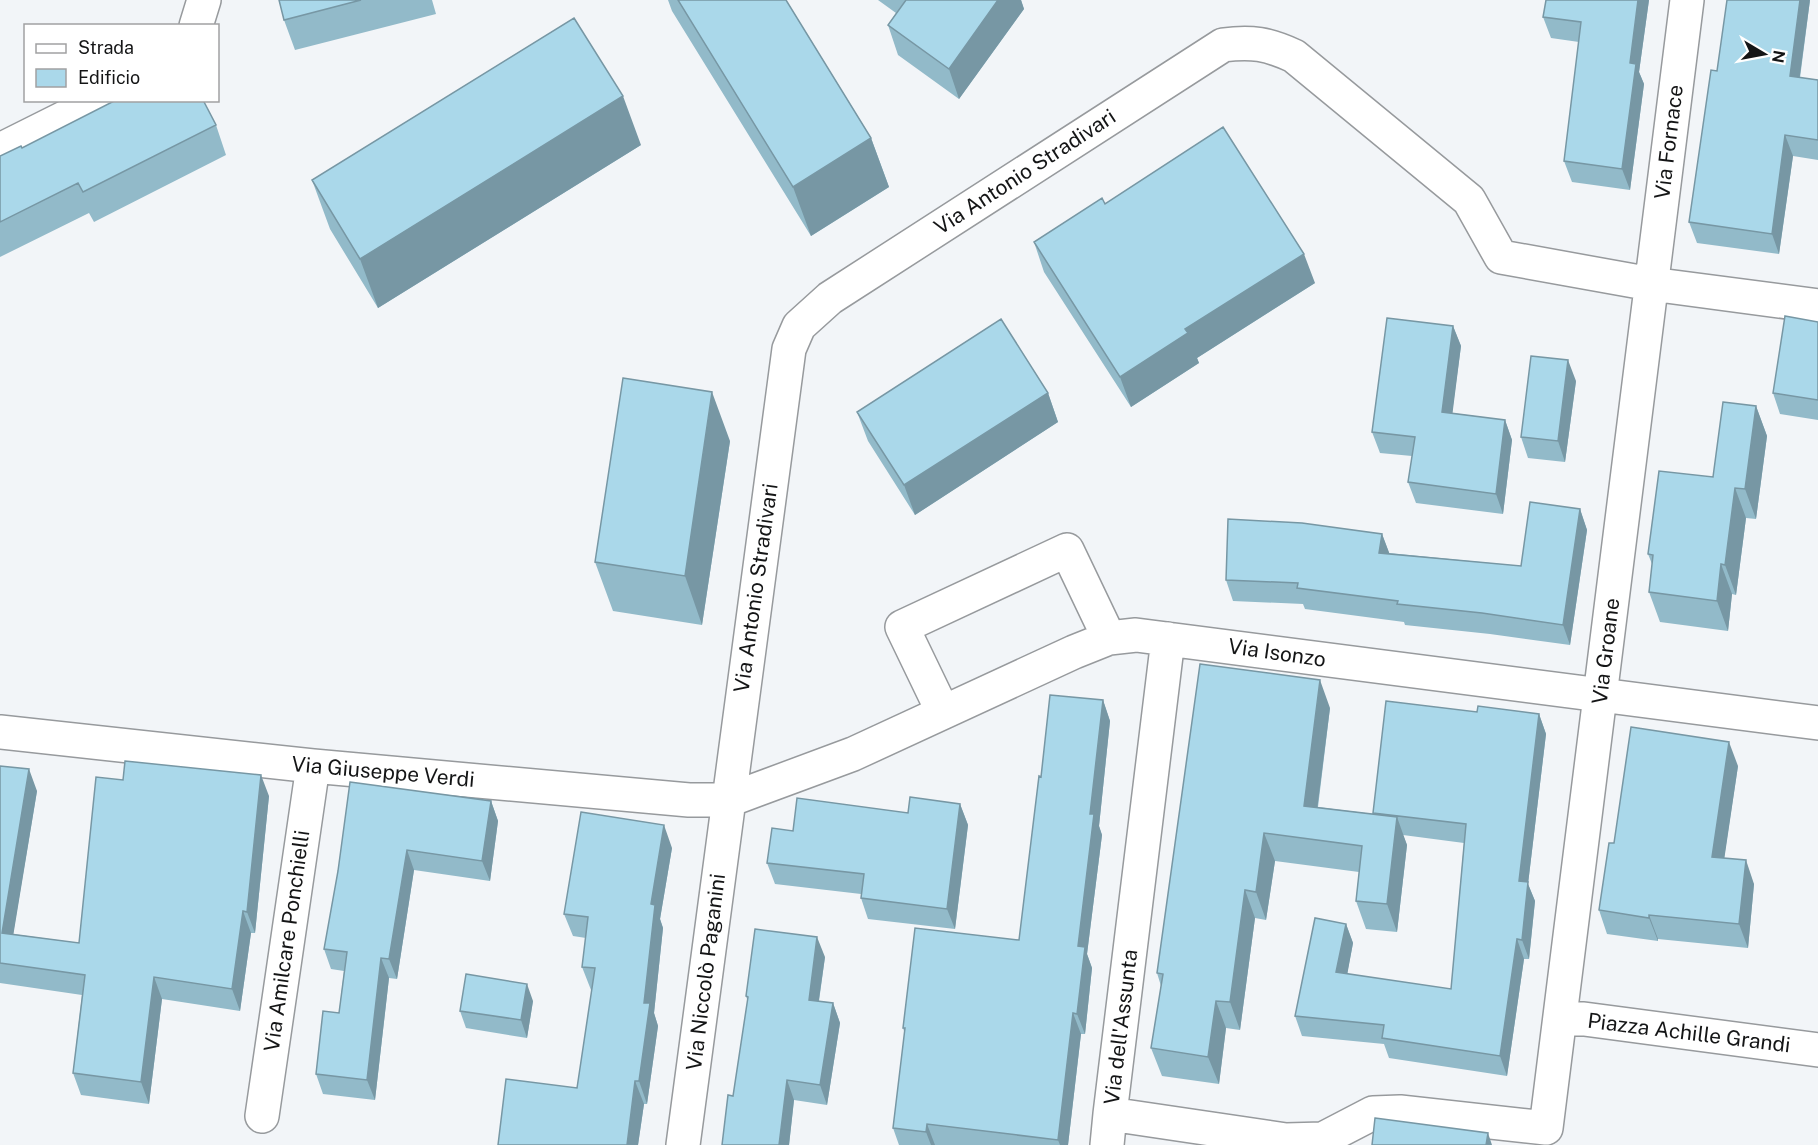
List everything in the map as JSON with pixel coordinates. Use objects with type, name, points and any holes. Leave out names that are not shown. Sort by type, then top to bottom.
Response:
[{"type":"street","points":[[197,24],[204,0]]},
{"type":"street","name":"Via Fornace","points":[[1651,284],[1687,0]]},
{"type":"street","name":"Via Antonio Stradivari","points":[[729,800],[789,349],[799,326],[830,298],[1223,45],[1243,42],[1271,45],[1294,56],[1469,200],[1501,258],[1651,284]]},
{"type":"street","points":[[0,150],[96,102]]},
{"type":"street","points":[[1651,284],[1818,306]]},
{"type":"street","name":"Via Groane","points":[[1560,1019],[1651,284]]},
{"type":"street","points":[[943,712],[902,627],[1067,550],[1109,638]]},
{"type":"street","name":"Via Isonzo","points":[[765,787],[853,754],[1074,652],[1109,638],[1136,635],[1818,723]]},
{"type":"street","name":"Via dell'Assunta","points":[[1168,639],[1108,1130],[1286,1140],[1323,1139],[1373,1113],[1400,1112],[1551,1137],[1560,1019]]},
{"type":"street","name":"Via Giuseppe Verdi","points":[[0,732],[313,766],[690,800],[729,800],[765,787]]},
{"type":"street","name":"Via Amilcare Ponchielli","points":[[262,1116],[313,766]]},
{"type":"street","name":"Via Niccolò Paganini","points":[[683,1145],[729,800]]},
{"type":"street","name":"Piazza Achille Grandi","points":[[1560,1019],[1584,1018],[1818,1050]]},
{"type":"building","points":[[279,0],[361,0],[284,20]]},
{"type":"building","points":[[678,0],[786,0],[871,138],[793,187]]},
{"type":"building","points":[[906,0],[998,0],[949,69],[888,25]]},
{"type":"building","points":[[1546,0],[1638,0],[1630,63],[1636,64],[1622,169],[1564,161],[1581,22],[1543,17]]},
{"type":"building","points":[[1727,0],[1800,0],[1790,76],[1818,80],[1818,140],[1785,135],[1772,234],[1689,222],[1711,70],[1717,71]]},
{"type":"building","points":[[574,18],[623,96],[360,259],[312,180]]},
{"type":"building","points":[[112,102],[204,102],[216,125],[83,192],[78,183],[0,222],[0,156],[21,146],[22,148]]},
{"type":"building","points":[[1223,127],[1304,254],[1185,329],[1188,333],[1120,377],[1034,242],[1102,198],[1105,204]]},
{"type":"building","points":[[1785,316],[1818,322],[1818,400],[1773,393]]},
{"type":"building","points":[[1387,318],[1453,326],[1442,412],[1505,420],[1496,494],[1408,482],[1415,437],[1372,432]]},
{"type":"building","points":[[1001,319],[1048,393],[904,485],[857,412]]},
{"type":"building","points":[[1531,356],[1568,360],[1558,441],[1521,437]]},
{"type":"building","points":[[623,378],[712,392],[685,576],[595,562]]},
{"type":"building","points":[[1723,402],[1756,406],[1745,489],[1735,488],[1725,565],[1721,564],[1717,601],[1649,592],[1653,555],[1648,554],[1659,471],[1713,477]]},
{"type":"building","points":[[1530,502],[1580,509],[1563,625],[1397,604],[1398,601],[1297,588],[1298,583],[1226,580],[1228,519],[1302,523],[1382,534],[1379,553],[1521,566]]},
{"type":"building","points":[[1200,664],[1320,680],[1304,806],[1397,817],[1387,904],[1356,901],[1362,846],[1264,833],[1256,892],[1245,890],[1230,1002],[1216,1001],[1208,1057],[1151,1048],[1163,974],[1157,973]]},
{"type":"building","points":[[1050,695],[1103,700],[1090,814],[1094,814],[1078,946],[1085,947],[1077,1014],[1073,1013],[1058,1140],[927,1124],[926,1132],[893,1128],[915,928],[1019,940]]},
{"type":"building","points":[[1386,701],[1477,712],[1478,706],[1539,714],[1519,881],[1528,882],[1522,940],[1517,939],[1500,1056],[1382,1038],[1384,1025],[1295,1016],[1315,918],[1346,924],[1336,972],[1451,989],[1466,824],[1373,813]]},
{"type":"building","points":[[1631,727],[1729,742],[1712,857],[1746,860],[1739,924],[1649,915],[1649,918],[1599,910],[1609,843],[1614,843]]},
{"type":"building","points":[[125,761],[261,775],[247,912],[243,911],[232,989],[154,977],[141,1082],[73,1073],[85,975],[0,963],[0,766],[29,769],[2,933],[79,943],[96,777],[123,780]]},
{"type":"building","points":[[350,782],[491,801],[482,861],[407,850],[389,959],[381,958],[367,1080],[316,1074],[323,1011],[339,1013],[347,952],[324,949],[338,871]]},
{"type":"building","points":[[910,797],[960,804],[947,909],[861,898],[864,874],[767,863],[772,828],[793,831],[797,798],[908,813]]},
{"type":"building","points":[[581,812],[664,825],[651,904],[655,905],[644,1003],[650,1003],[639,1081],[635,1081],[627,1145],[498,1145],[506,1079],[577,1088],[595,968],[582,967],[588,917],[564,914]]},
{"type":"building","points":[[755,929],[817,937],[809,1000],[833,1003],[820,1085],[787,1080],[779,1145],[722,1145],[728,1095],[733,1096],[748,997],[746,996]]},
{"type":"building","points":[[466,974],[527,984],[521,1020],[460,1011]]},
{"type":"building","points":[[1375,1118],[1488,1133],[1486,1145],[1372,1145]]}]
